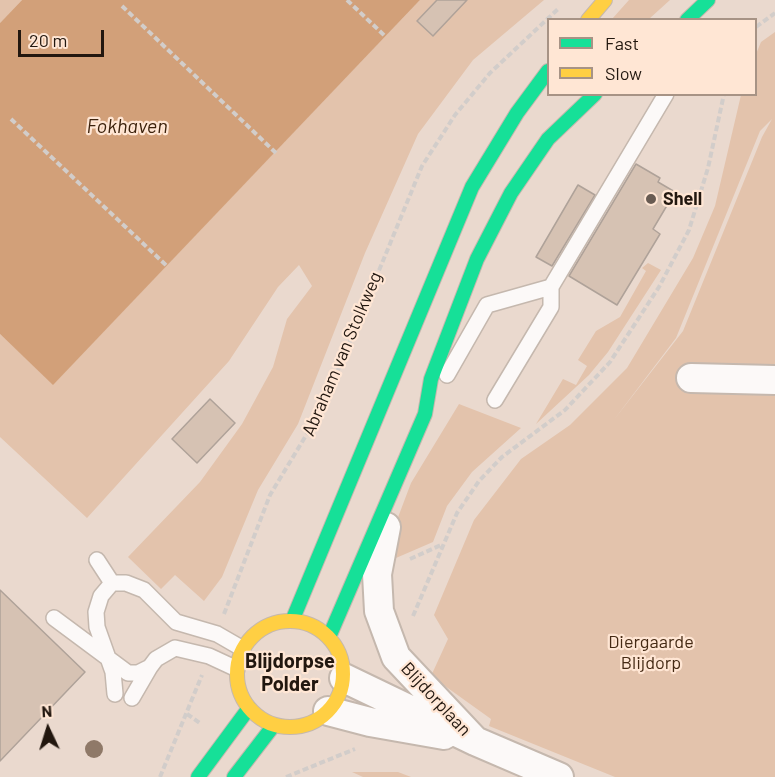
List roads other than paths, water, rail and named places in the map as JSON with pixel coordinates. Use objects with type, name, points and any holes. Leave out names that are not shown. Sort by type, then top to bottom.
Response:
[{"type":"street","points":[[590,18],[605,0]]},
{"type":"street","points":[[689,18],[708,0]]},
{"type":"street","points":[[292,621],[472,187],[517,113],[547,74]]},
{"type":"street","points":[[329,637],[425,414],[431,379],[477,259],[511,193],[548,139],[593,96]]},
{"type":"street","points":[[691,378],[775,380]]},
{"type":"street","name":"Blijdorplaan","points":[[395,482],[377,574],[379,611],[396,657],[476,741]]},
{"type":"street","points":[[292,621],[306,623],[329,637],[340,656],[344,678],[339,696],[328,711],[317,720],[303,726],[289,728],[274,725],[256,716],[249,708],[237,683],[237,669],[243,649],[263,628],[292,621]]},
{"type":"street","name":"Blijdorplaan","points":[[344,678],[476,741],[559,777]]},
{"type":"street","points":[[198,777],[249,708]]},
{"type":"street","name":"Blijdorplaan","points":[[328,711],[370,723],[476,741]]},
{"type":"street","points":[[234,777],[274,725]]},
{"type":"lane","points":[[495,400],[551,308],[551,287],[665,96]]},
{"type":"lane","points":[[425,414],[488,305],[551,287]]},
{"type":"lane","points":[[97,560],[112,584]]},
{"type":"lane","points":[[116,694],[108,658],[97,627],[96,612],[101,596],[112,584],[126,583],[144,590],[176,621],[217,634],[243,649]]},
{"type":"lane","points":[[54,618],[128,673],[138,673],[150,667],[166,653],[181,648],[209,656],[237,669]]},
{"type":"lane","points":[[181,648],[189,627]]},
{"type":"lane","points":[[132,698],[150,667]]},
{"type":"water","name":"Fokhaven","points":[[22,0],[420,0],[53,385],[0,334],[0,23]]},
{"type":"place","name":"Shell","points":[[651,199]]},
{"type":"district","name":"Blijdorpse Polder","points":[[290,672]]},
{"type":"park label","name":"Diergaarde Blijdorp","points":[[651,652]]}]
